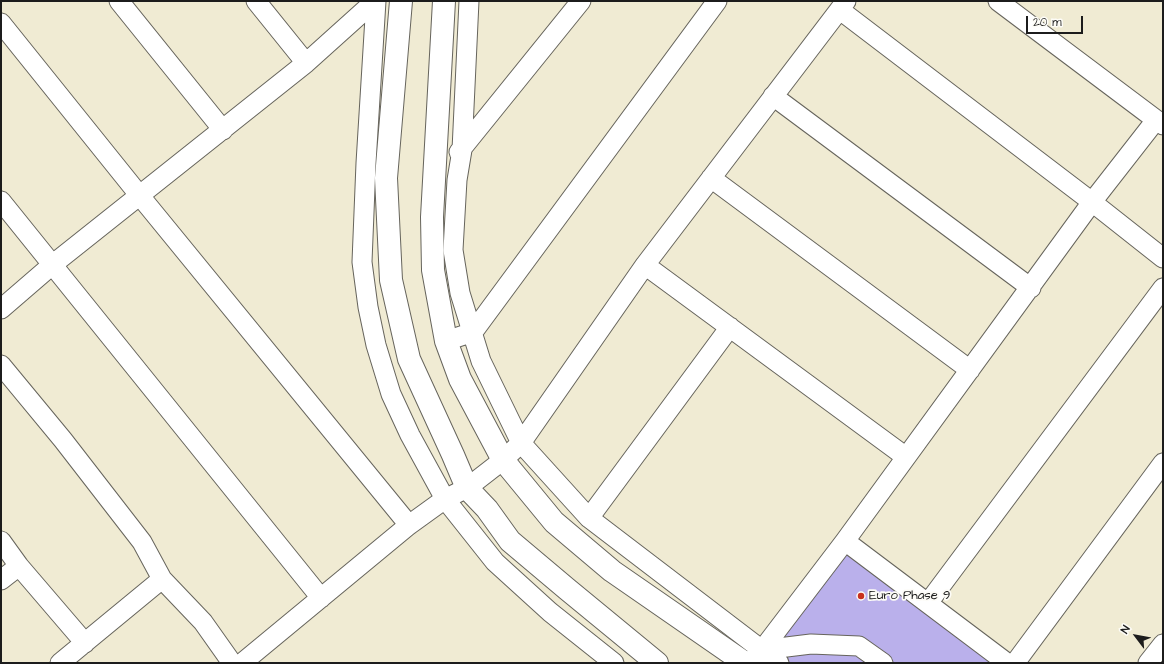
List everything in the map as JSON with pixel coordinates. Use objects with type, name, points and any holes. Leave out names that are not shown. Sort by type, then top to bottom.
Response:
[{"type":"main road","points":[[401,1],[386,178],[391,280],[409,359],[467,488],[488,509],[510,541],[644,659]]},
{"type":"main road","points":[[444,1],[432,217],[433,270],[446,341],[460,379],[503,460],[554,522],[612,571],[745,663]]},
{"type":"street","points":[[119,1],[223,130]]},
{"type":"street","points":[[256,1],[306,63]]},
{"type":"street","points":[[1,309],[52,265],[306,63],[376,1]]},
{"type":"street","points":[[376,1],[366,163],[362,262],[368,307],[376,345],[391,394],[410,434],[445,499],[495,562],[550,612],[614,663]]},
{"type":"street","points":[[469,1],[462,150],[456,180],[453,250],[460,292],[482,361],[520,443],[589,518],[779,663]]},
{"type":"street","points":[[435,176],[462,150],[581,1]]},
{"type":"street","points":[[446,341],[473,332],[717,1]]},
{"type":"street","points":[[748,663],[762,650],[845,541],[1031,288],[1092,202],[1160,122],[998,1]]},
{"type":"street","points":[[242,663],[409,525],[445,499],[467,488],[503,460],[520,443],[645,265],[843,5],[1163,258]]},
{"type":"street","points":[[1,23],[140,196],[409,525]]},
{"type":"street","points":[[773,96],[1031,288]]},
{"type":"street","points":[[710,178],[970,370]]},
{"type":"street","points":[[1,201],[321,598]]},
{"type":"street","points":[[645,265],[906,457]]},
{"type":"street","points":[[928,603],[1163,288]]},
{"type":"street","points":[[589,518],[730,327]]},
{"type":"street","points":[[1,365],[63,440],[142,542],[162,579],[203,622],[232,663]]},
{"type":"street","points":[[1015,663],[1163,463]]},
{"type":"street","points":[[1,541],[19,566],[85,643]]},
{"type":"street","points":[[845,541],[1007,663]]},
{"type":"street","points":[[1,580],[19,566]]},
{"type":"street","points":[[60,663],[162,579]]},
{"type":"street","points":[[762,650],[811,644],[859,646],[883,663]]},
{"type":"street","points":[[1148,663],[1162,646]]},
{"type":"building","name":"Euro Phase 9","points":[[845,541],[1008,663],[779,663],[762,650]]},
{"type":"place","name":"Euro Phase 9","points":[[861,596]]}]
